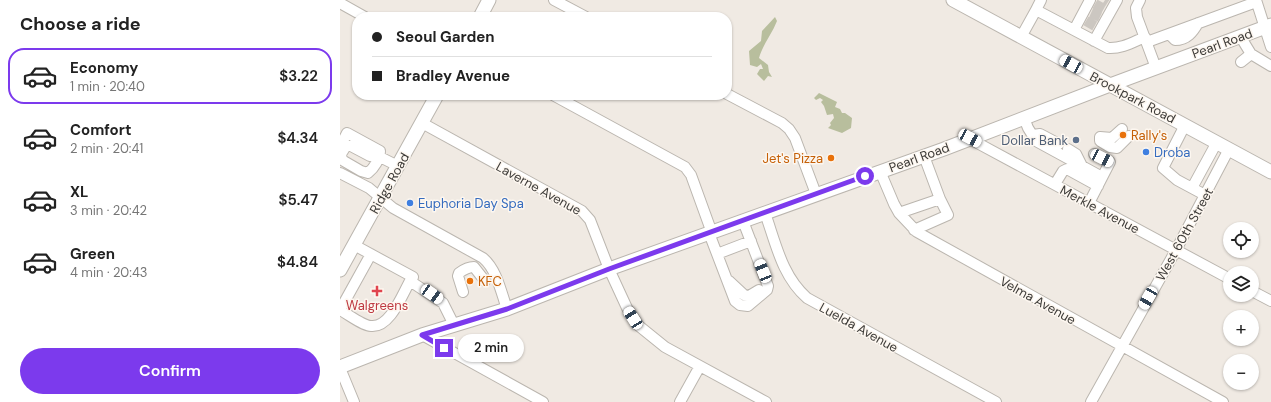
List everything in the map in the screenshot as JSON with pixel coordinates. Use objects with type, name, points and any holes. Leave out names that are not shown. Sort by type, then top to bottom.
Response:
[{"type":"main road","points":[[483,12],[489,0]]},
{"type":"main road","name":"Brookpark Road","points":[[953,0],[1271,172]]},
{"type":"main road","name":"Pearl Road","points":[[340,367],[422,335],[507,309],[609,269],[924,156],[1268,26]]},
{"type":"main road","name":"Ridge Road","points":[[340,270],[434,100]]},
{"type":"street","points":[[554,0],[577,12]]},
{"type":"street","points":[[1021,37],[1041,0]]},
{"type":"street","points":[[1140,0],[1136,8],[1137,17],[1156,68]]},
{"type":"street","points":[[1036,10],[1108,48],[1115,48],[1169,34],[1256,1],[1268,26],[1271,47]]},
{"type":"street","points":[[340,3],[356,12]]},
{"type":"street","points":[[1074,30],[1098,12]]},
{"type":"street","points":[[1094,41],[1098,12]]},
{"type":"street","points":[[1240,36],[1251,54],[1271,62]]},
{"type":"street","points":[[1242,62],[1251,54]]},
{"type":"street","points":[[732,97],[782,123],[789,129],[795,138],[816,194]]},
{"type":"street","points":[[562,100],[685,167],[691,176],[717,254],[735,301],[740,305],[748,306],[767,290],[768,286],[743,221]]},
{"type":"street","points":[[1024,118],[1036,141],[1102,177]]},
{"type":"street","name":"Laverne Avenue","points":[[422,123],[585,213],[590,220],[609,269],[627,308],[639,326],[665,347],[766,402]]},
{"type":"street","points":[[1185,125],[1163,168],[1187,188],[1205,194]]},
{"type":"street","points":[[1100,137],[1112,138],[1129,129]]},
{"type":"street","points":[[340,147],[348,133],[380,151],[380,157],[398,166]]},
{"type":"street","points":[[1033,135],[1040,134],[1059,144]]},
{"type":"street","name":"Merkle Avenue","points":[[970,138],[1223,275]]},
{"type":"street","points":[[1187,188],[1217,142]]},
{"type":"street","points":[[1068,149],[1076,154],[1082,166]]},
{"type":"street","name":"West 60th Street","points":[[1091,402],[1176,250],[1229,149]]},
{"type":"street","points":[[1089,203],[1110,162],[1094,154]]},
{"type":"street","points":[[914,230],[948,215],[940,199],[924,156]]},
{"type":"street","points":[[1055,184],[1063,171],[1067,169],[1098,186]]},
{"type":"street","name":"Velma Avenue","points":[[880,171],[899,213],[914,230],[929,240],[1223,402]]},
{"type":"street","points":[[340,173],[369,188],[393,208],[487,261],[495,274],[507,309]]},
{"type":"street","points":[[899,213],[940,199]]},
{"type":"street","name":"Luelda Avenue","points":[[765,214],[783,266],[797,289],[807,298],[996,402]]},
{"type":"street","points":[[717,254],[752,244]]},
{"type":"street","points":[[354,245],[371,254],[412,277],[388,320],[379,326],[369,326],[340,310],[371,254]]},
{"type":"street","points":[[463,292],[458,276],[461,271],[474,267],[485,281]]},
{"type":"street","points":[[410,281],[443,303],[454,325]]},
{"type":"street","points":[[1259,295],[1271,301]]},
{"type":"street","points":[[422,335],[543,402]]},
{"type":"street","points":[[680,402],[700,366]]},
{"type":"street","points":[[340,367],[354,402]]},
{"type":"green space","points":[[775,17],[777,21],[759,58],[768,65],[769,72],[772,77],[768,76],[764,81],[757,74],[760,69],[763,69],[761,64],[757,67],[750,65],[749,51],[761,41],[762,31]]},
{"type":"green space","points":[[819,93],[837,102],[835,107],[840,109],[842,113],[845,113],[852,118],[851,128],[842,133],[828,128],[834,118],[833,114],[827,115],[821,102],[823,100],[820,98],[816,100],[814,98]]},
{"type":"tunnel","points":[[1095,4],[1104,9]]},
{"type":"tunnel","points":[[1091,13],[1100,17]]},
{"type":"tunnel","points":[[1086,21],[1095,26]]},
{"type":"place","name":"Rally's","points":[[1123,135]]},
{"type":"place","name":"Dollar Bank","points":[[1076,140]]},
{"type":"place","name":"Droba","points":[[1146,152]]},
{"type":"place","name":"Jet's Pizza","points":[[831,158]]},
{"type":"place","name":"Euphoria Day Spa","points":[[410,203]]},
{"type":"place","name":"KFC","points":[[470,281]]},
{"type":"place","name":"Walgreens","points":[[377,291]]},
{"type":"route","points":[[444,348],[422,335],[507,309],[609,269],[765,214],[865,176]]}]
